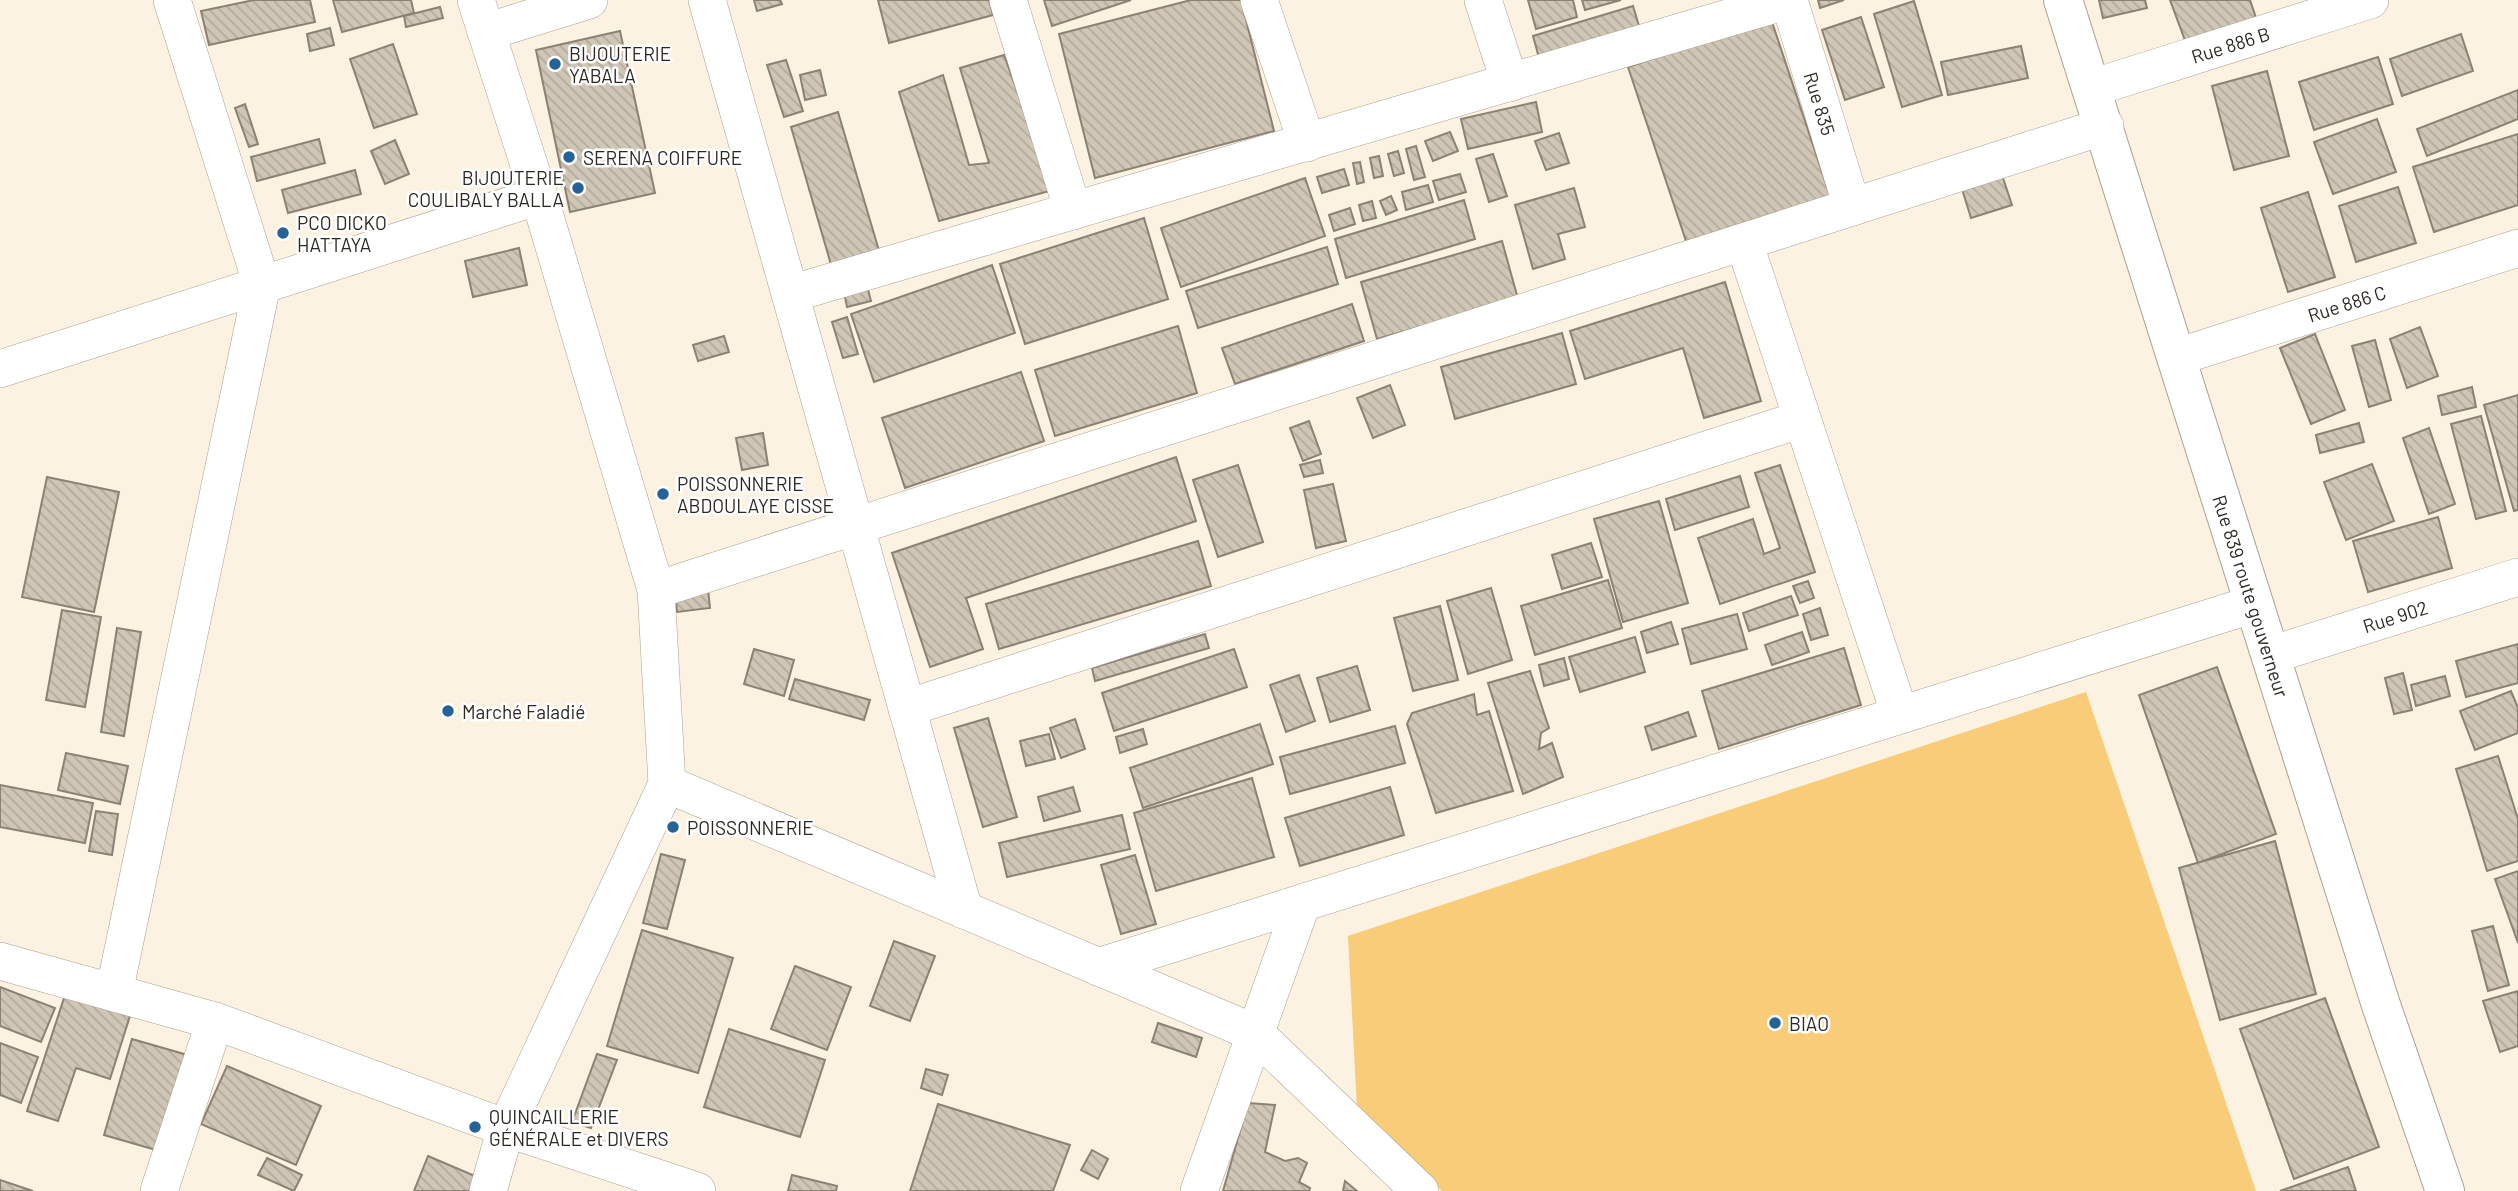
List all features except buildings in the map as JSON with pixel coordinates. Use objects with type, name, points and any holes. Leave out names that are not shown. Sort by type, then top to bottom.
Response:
[{"type":"street","points":[[114,993],[262,285],[172,0]]},
{"type":"street","points":[[488,1191],[506,1128],[667,784],[656,590],[481,16],[589,0]]},
{"type":"street","points":[[708,0],[964,910]]},
{"type":"street","points":[[1008,0],[1073,211]]},
{"type":"street","points":[[1259,0],[1307,143]]},
{"type":"street","points":[[1483,0],[1510,83]]},
{"type":"street","points":[[790,295],[1789,0]]},
{"type":"street","name":"Rue 835","points":[[1789,0],[1852,207]]},
{"type":"street","name":"Rue 839 route gouverneur","points":[[2063,0],[2381,1005],[2445,1191]]},
{"type":"street","name":"Rue 886 B","points":[[2092,88],[2370,0]]},
{"type":"street","points":[[656,590],[2105,126]]},
{"type":"street","points":[[0,369],[538,196]]},
{"type":"street","points":[[1744,242],[1900,715]]},
{"type":"street","name":"Rue 886 C","points":[[2177,357],[2518,248]]},
{"type":"street","points":[[907,708],[1802,419]]},
{"type":"street","name":"Rue 902","points":[[2271,656],[2518,577]]},
{"type":"street","points":[[1098,967],[2254,604]]},
{"type":"street","points":[[667,784],[1255,1033],[1420,1191]]},
{"type":"street","points":[[1199,1191],[1302,903]]},
{"type":"street","points":[[0,961],[215,1021],[506,1128],[697,1191]]},
{"type":"street","points":[[159,1191],[215,1021]]},
{"type":"shaded area","name":"BIAO","points":[[2086,692],[2256,1191],[1442,1191],[1357,1109],[1348,936]]},
{"type":"place","name":"BIJOUTERIE YABALA","points":[[555,64]]},
{"type":"place","name":"SERENA COIFFURE","points":[[569,157]]},
{"type":"place","name":"BIJOUTERIE COULIBALY BALLA","points":[[578,188]]},
{"type":"place","name":"PCO DICKO HATTAYA","points":[[283,233]]},
{"type":"place","name":"POISSONNERIE ABDOULAYE CISSE","points":[[663,494]]},
{"type":"place","name":"Marché Faladié","points":[[448,711]]},
{"type":"place","name":"POISSONNERIE","points":[[673,827]]},
{"type":"place","name":"BIAO","points":[[1775,1023]]},
{"type":"place","name":"QUINCAILLERIE GÉNÉRALE et DIVERS","points":[[475,1127]]}]
